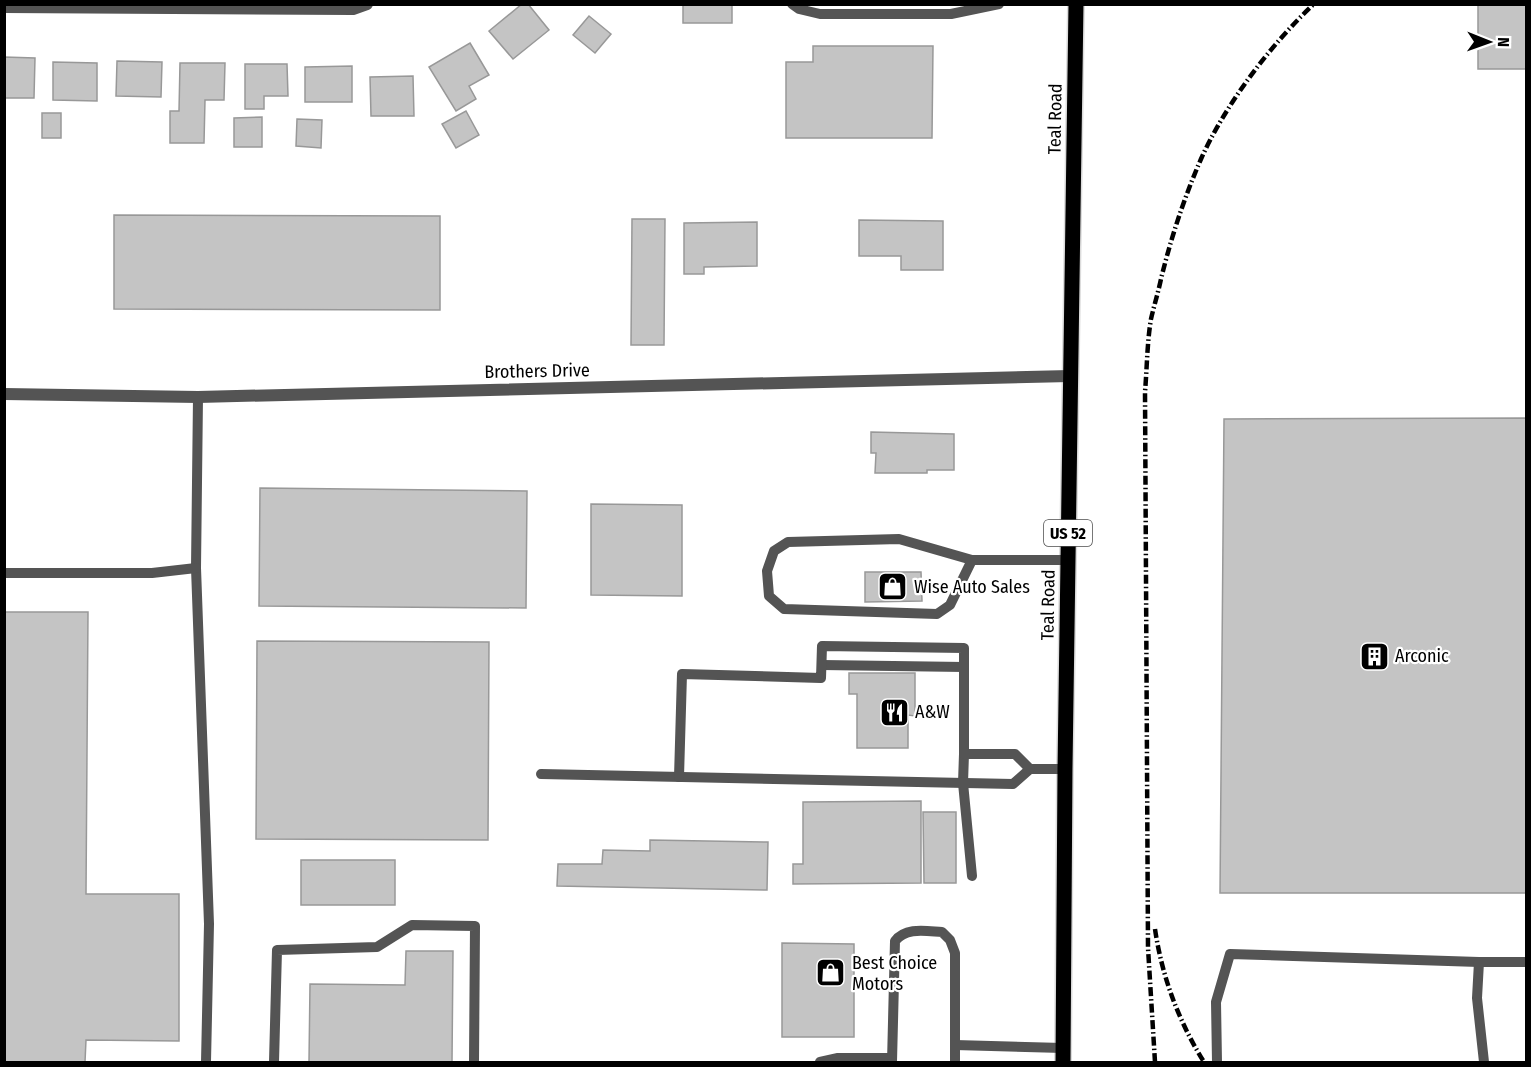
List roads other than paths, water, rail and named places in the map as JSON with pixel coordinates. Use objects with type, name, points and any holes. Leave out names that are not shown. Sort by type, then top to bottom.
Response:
[{"type":"main road","name":"Teal Road","points":[[1063,1055],[1076,4]]},
{"type":"street","points":[[4,7],[354,9],[367,4]]},
{"type":"street","name":"Brothers Drive","points":[[4,394],[198,397],[1070,376]]},
{"type":"lane","points":[[792,4],[799,9],[819,14],[951,14],[999,4]]},
{"type":"lane","points":[[198,397],[196,568],[209,924],[206,1062]]},
{"type":"lane","points":[[972,560],[950,605],[937,614],[784,609],[769,596],[767,571],[774,551],[788,542],[899,539],[972,560],[1068,560]]},
{"type":"lane","points":[[4,573],[152,573],[196,568]]},
{"type":"lane","points":[[679,777],[681,674],[821,678],[822,646],[964,648],[963,783],[972,876]]},
{"type":"lane","points":[[822,665],[964,667]]},
{"type":"lane","points":[[963,754],[1015,754],[1030,769]]},
{"type":"lane","points":[[542,774],[1013,784],[1030,769],[1065,769]]},
{"type":"lane","points":[[274,1062],[277,950],[377,947],[412,925],[474,926],[474,1062]]},
{"type":"lane","points":[[820,1062],[838,1058],[892,1060],[895,941],[899,935],[910,931],[942,932],[950,940],[955,953],[955,1062]]},
{"type":"lane","points":[[1217,1062],[1216,1002],[1230,954],[1527,962]]},
{"type":"lane","points":[[1479,962],[1477,998],[1484,1062]]},
{"type":"lane","points":[[955,1045],[1063,1055]]},
{"type":"railway","points":[[1155,1062],[1148,948],[1145,392],[1151,319],[1178,218],[1211,138],[1250,76],[1314,4]]},
{"type":"railway","points":[[1155,929],[1162,964],[1173,999],[1204,1062]]},
{"type":"place","name":"Wise Auto Sales","points":[[893,587]]},
{"type":"place","name":"Arconic","points":[[1374,656]]},
{"type":"place","name":"A&W","points":[[894,712]]},
{"type":"place","name":"Best Choice Motors","points":[[831,973]]}]
